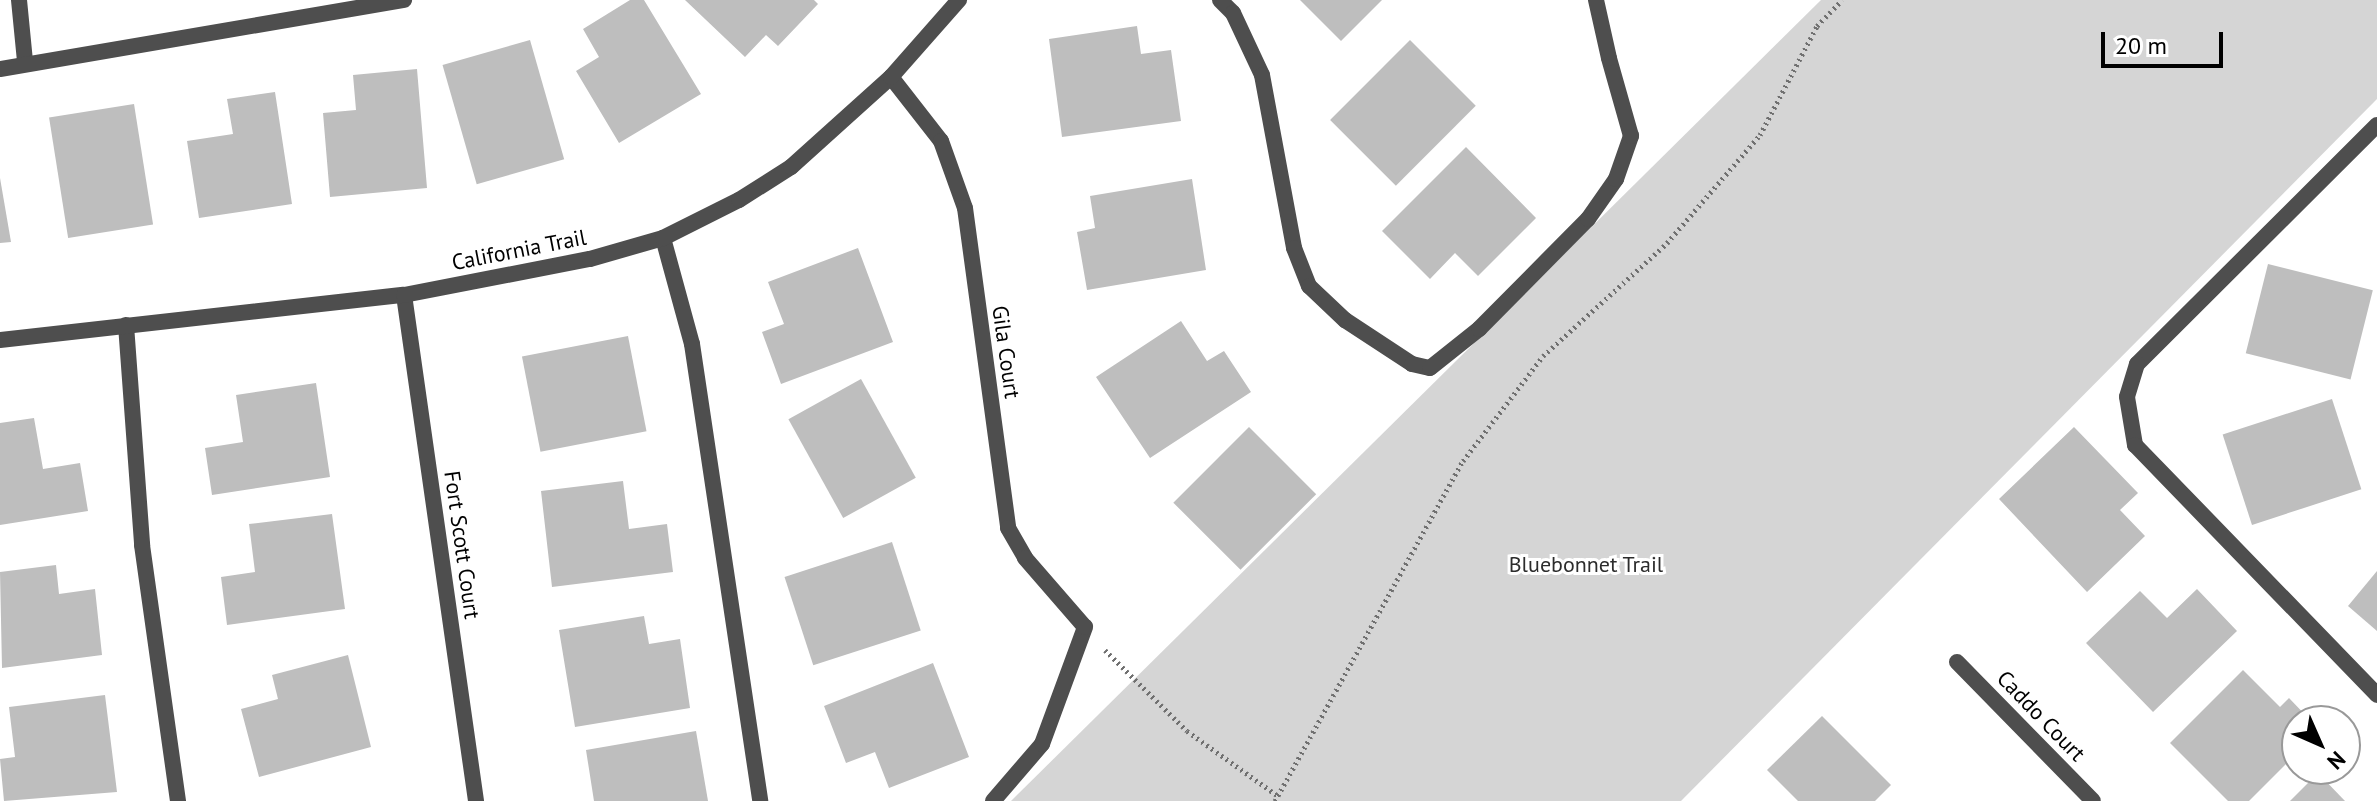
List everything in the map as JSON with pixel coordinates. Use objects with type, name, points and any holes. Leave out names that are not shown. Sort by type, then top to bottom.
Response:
[{"type":"street","points":[[19,0],[25,61]]},
{"type":"street","points":[[0,69],[25,61],[286,23],[404,0]]},
{"type":"street","name":"California Trail","points":[[0,340],[404,295],[590,259],[663,238],[739,200],[791,167],[891,77],[959,0]]},
{"type":"street","points":[[1220,0],[1233,13],[1262,75],[1294,248],[1309,286],[1390,350],[1412,364],[1430,368],[1479,329],[1588,219],[1616,179],[1631,136],[1596,0]]},
{"type":"street","name":"Gila Court","points":[[891,77],[941,141],[965,208],[1008,528],[1044,584],[1085,627]]},
{"type":"street","points":[[2377,125],[2137,364],[2127,397],[2135,445],[2377,695]]},
{"type":"street","points":[[663,238],[692,344],[760,801]]},
{"type":"street","name":"Fort Scott Court","points":[[404,295],[476,801]]},
{"type":"street","points":[[126,325],[142,545],[178,801]]},
{"type":"street","points":[[993,801],[1042,744],[1085,627]]},
{"type":"street","name":"Caddo Court","points":[[1957,662],[2093,801]]},
{"type":"path","points":[[1085,627],[1187,731],[1276,798],[1463,461],[1543,356],[1667,243],[1760,135],[1817,26],[1842,0]]},
{"type":"green space","name":"Bluebonnet Trail","points":[[1821,0],[2377,0],[2377,99],[1681,801],[1011,801]]},
{"type":"building","points":[[630,0],[644,0],[701,94],[619,143],[576,71],[599,57],[583,29]]},
{"type":"building","points":[[685,0],[814,0],[818,4],[778,46],[766,35],[745,57]]},
{"type":"building","points":[[1300,0],[1382,0],[1341,41]]},
{"type":"building","points":[[1137,26],[1141,54],[1171,50],[1181,121],[1062,137],[1049,39]]},
{"type":"building","points":[[530,40],[564,159],[477,184],[443,65]]},
{"type":"building","points":[[1410,40],[1476,106],[1396,186],[1330,120]]},
{"type":"building","points":[[417,69],[427,188],[330,197],[323,113],[356,110],[353,75]]},
{"type":"building","points":[[275,92],[292,204],[199,218],[187,141],[233,134],[227,99]]},
{"type":"building","points":[[134,104],[153,224],[68,238],[49,117]]},
{"type":"building","points":[[1466,147],[1536,218],[1478,276],[1455,253],[1430,279],[1382,231]]},
{"type":"building","points":[[0,178],[11,242],[0,243]]},
{"type":"building","points":[[1192,179],[1206,270],[1087,290],[1077,232],[1095,228],[1090,196]]},
{"type":"building","points":[[858,248],[893,342],[781,384],[762,332],[784,324],[768,282]]},
{"type":"building","points":[[2268,264],[2373,290],[2351,379],[2246,353]]},
{"type":"building","points":[[1181,321],[1207,361],[1224,351],[1251,392],[1150,458],[1096,377]]},
{"type":"building","points":[[628,336],[647,431],[540,452],[522,357]]},
{"type":"building","points":[[861,379],[916,478],[843,518],[788,419]]},
{"type":"building","points":[[316,383],[330,477],[212,495],[205,448],[243,442],[236,395]]},
{"type":"building","points":[[2332,399],[2361,489],[2252,525],[2223,435]]},
{"type":"building","points":[[34,418],[43,469],[80,463],[88,511],[0,525],[0,423]]},
{"type":"building","points":[[1249,427],[1316,494],[1241,570],[1173,503]]},
{"type":"building","points":[[2074,427],[2138,493],[2120,510],[2145,536],[2087,592],[1999,499]]},
{"type":"building","points":[[623,481],[629,529],[667,524],[673,572],[552,587],[541,491]]},
{"type":"building","points":[[332,514],[345,609],[227,625],[221,577],[255,572],[249,524]]},
{"type":"building","points":[[892,542],[921,630],[813,665],[785,577]]},
{"type":"building","points":[[56,565],[59,594],[95,589],[102,655],[2,668],[0,572]]},
{"type":"building","points":[[2377,571],[2377,631],[2348,606]]},
{"type":"building","points":[[2197,589],[2237,631],[2153,712],[2086,643],[2140,591],[2167,618]]},
{"type":"building","points":[[644,616],[649,644],[680,639],[690,708],[575,727],[559,630]]},
{"type":"building","points":[[348,655],[371,747],[259,777],[241,709],[278,699],[272,675]]},
{"type":"building","points":[[933,663],[969,757],[889,788],[875,752],[846,763],[824,706]]},
{"type":"building","points":[[2243,670],[2281,706],[2281,769],[2249,801],[2228,801],[2170,743]]},
{"type":"building","points":[[105,695],[117,792],[4,801],[0,759],[15,757],[9,707]]},
{"type":"building","points":[[2289,698],[2296,705],[2282,705]]},
{"type":"building","points":[[1822,716],[1891,785],[1875,801],[1798,801],[1767,770]]},
{"type":"building","points":[[696,731],[708,801],[594,801],[586,750]]},
{"type":"building","points":[[2306,785],[2330,785],[2345,801],[2290,801]]}]
